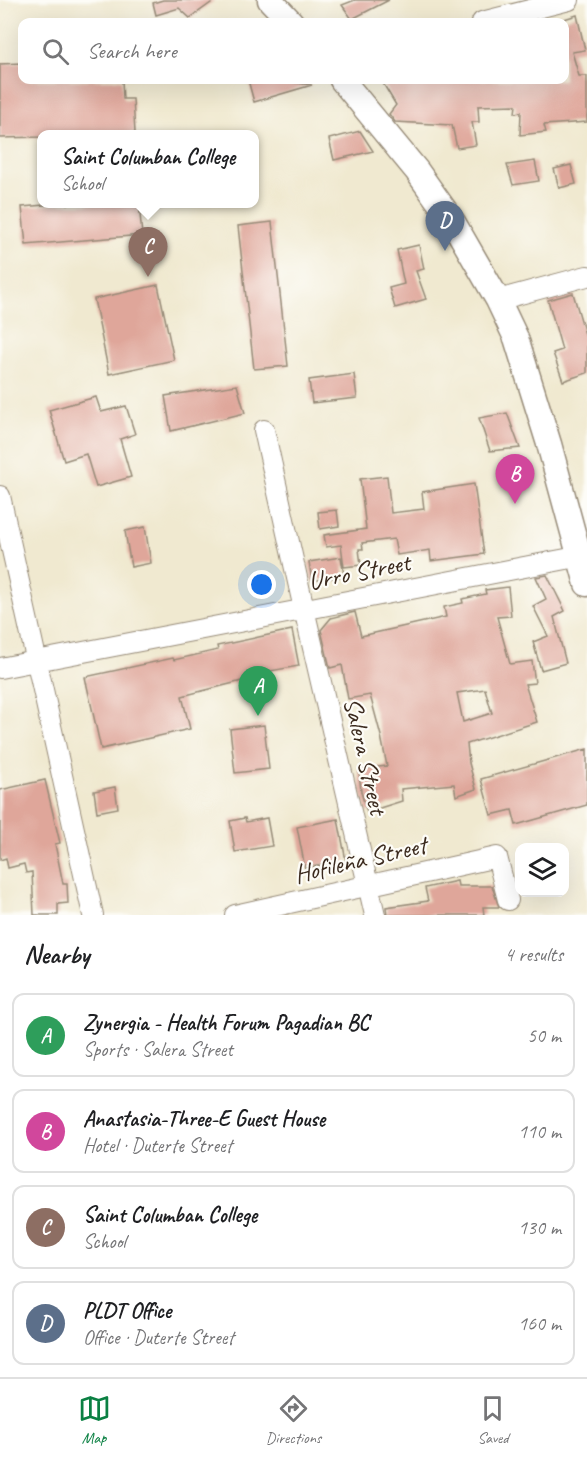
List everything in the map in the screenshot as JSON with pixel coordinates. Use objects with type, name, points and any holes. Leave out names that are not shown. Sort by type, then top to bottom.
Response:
[{"type":"main road","points":[[270,0],[287,18]]},
{"type":"main road","points":[[345,84],[417,171],[479,264],[498,300],[516,338],[528,376],[584,555],[587,584]]},
{"type":"street","points":[[498,18],[570,0]]},
{"type":"street","points":[[498,300],[587,276]]},
{"type":"street","name":"Salera Street","points":[[264,430],[375,915]]},
{"type":"street","points":[[0,496],[93,915]]},
{"type":"street","name":"Urro Street","points":[[0,668],[584,555]]},
{"type":"street","name":"Hofileña Street","points":[[234,915],[497,856],[508,900]]},
{"type":"building","points":[[163,0],[215,0],[190,18],[179,8],[156,15],[153,3]]},
{"type":"building","points":[[355,0],[389,0],[354,18],[351,18],[342,5]]},
{"type":"building","points":[[577,15],[585,50],[572,52],[579,76],[587,76],[587,122],[544,125],[546,132],[520,135],[521,112],[515,113],[516,105],[478,106],[479,122],[472,122],[476,145],[457,148],[452,125],[395,122],[389,114],[396,105],[383,84],[569,84],[567,18]]},
{"type":"building","points":[[18,63],[18,84],[122,84],[123,99],[133,99],[135,130],[37,130],[37,137],[0,138],[0,64]]},
{"type":"building","points":[[249,84],[312,85],[254,102]]},
{"type":"building","points":[[360,131],[373,151],[334,160],[329,139]]},
{"type":"building","points":[[535,161],[539,181],[513,185],[507,165]]},
{"type":"building","points":[[571,165],[576,184],[559,188],[554,169]]},
{"type":"building","points":[[22,207],[139,208],[142,235],[26,245]]},
{"type":"building","points":[[272,222],[288,366],[254,369],[238,226]]},
{"type":"building","points":[[419,245],[424,269],[416,271],[426,299],[395,308],[389,288],[404,284],[397,250]]},
{"type":"building","points":[[158,285],[174,360],[109,374],[94,299]]},
{"type":"building","points":[[573,293],[587,341],[587,373],[563,381],[553,353],[562,350],[548,300]]},
{"type":"building","points":[[354,374],[357,398],[312,403],[309,380]]},
{"type":"building","points":[[237,385],[245,413],[171,431],[165,396]]},
{"type":"building","points":[[96,397],[101,412],[126,406],[135,434],[120,439],[131,477],[96,487],[86,454],[64,461],[49,410]]},
{"type":"building","points":[[507,413],[520,448],[490,451],[479,418]]},
{"type":"building","points":[[387,476],[391,513],[424,509],[422,492],[474,484],[484,554],[431,561],[430,550],[397,555],[394,539],[362,543],[363,549],[359,549],[361,565],[344,567],[341,545],[326,547],[324,535],[366,529],[360,479]]},
{"type":"building","points":[[337,510],[339,526],[320,529],[318,512]]},
{"type":"building","points":[[145,527],[151,563],[131,567],[125,531]]},
{"type":"building","points":[[341,557],[344,576],[312,581],[309,562]]},
{"type":"building","points":[[547,575],[565,611],[554,617],[566,663],[541,670],[533,642],[548,636],[533,606],[546,599],[536,577]]},
{"type":"building","points":[[508,587],[511,616],[497,617],[510,664],[532,661],[535,683],[525,684],[537,722],[467,744],[476,789],[456,796],[454,784],[401,789],[402,801],[367,812],[361,792],[359,769],[387,766],[381,736],[370,695],[348,699],[342,665],[330,668],[321,630],[331,618],[355,612],[361,636],[446,617],[444,607],[463,603],[462,599],[486,594],[485,590]],"holes":[[[485,689],[492,713],[463,722],[457,693]]]},
{"type":"building","points":[[292,630],[299,666],[264,672],[266,686],[244,691],[242,681],[182,696],[190,729],[101,749],[85,677],[173,658],[174,660],[218,650],[217,646]]},
{"type":"building","points":[[264,725],[269,769],[235,773],[230,729]]},
{"type":"building","points":[[587,749],[587,805],[516,825],[512,810],[491,815],[481,779]]},
{"type":"building","points":[[45,780],[60,843],[55,844],[63,884],[67,884],[68,903],[58,904],[58,915],[34,915],[32,872],[26,873],[24,864],[8,868],[6,858],[0,860],[0,790]]},
{"type":"building","points":[[115,787],[118,808],[97,812],[94,791]]},
{"type":"building","points":[[245,818],[246,822],[267,818],[272,846],[235,852],[230,821]]},
{"type":"building","points":[[338,819],[346,861],[305,868],[297,827]]},
{"type":"building","points":[[457,881],[458,886],[492,886],[499,907],[483,907],[484,915],[387,915],[386,907],[428,901],[425,888]]},
{"type":"place","name":"PLDT Office","points":[[445,251]]},
{"type":"place","name":"Saint Columban College","points":[[148,277]]},
{"type":"place","name":"Anastasia-Three-E Guest House","points":[[515,504]]},
{"type":"place","name":"Zynergia - Health Forum Pagadian BC","points":[[258,716]]}]
